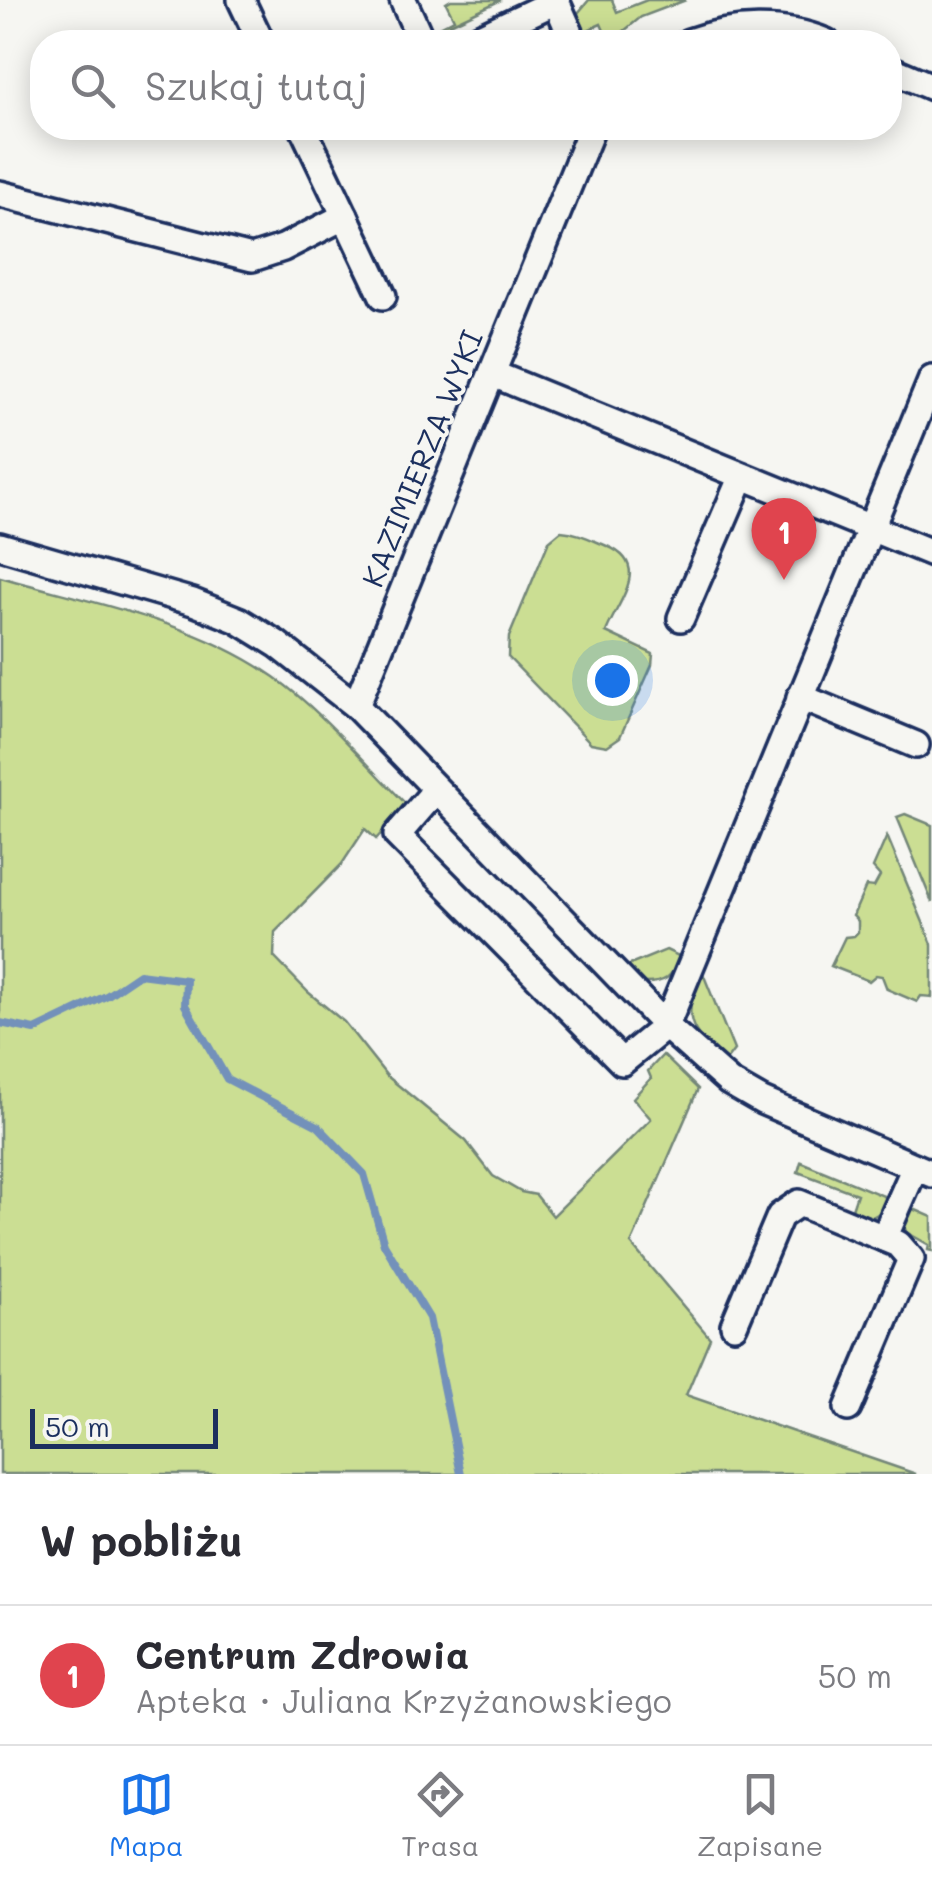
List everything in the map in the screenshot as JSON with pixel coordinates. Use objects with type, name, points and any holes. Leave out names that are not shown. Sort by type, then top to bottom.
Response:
[{"type":"street","points":[[241,0],[255,30]]},
{"type":"street","points":[[403,0],[417,30]]},
{"type":"street","points":[[494,30],[556,0],[569,30]]},
{"type":"street","points":[[740,30],[769,30]]},
{"type":"street","points":[[902,74],[932,87]]},
{"type":"street","points":[[308,140],[382,296]]},
{"type":"street","name":"KAZIMIERZA WYKI","points":[[356,706],[587,140]]},
{"type":"street","points":[[0,194],[252,258],[283,248],[345,216]]},
{"type":"street","points":[[493,374],[932,553]]},
{"type":"street","points":[[436,790],[396,835],[622,1062],[666,1026],[932,379]]},
{"type":"street","points":[[681,618],[742,476]]},
{"type":"street","points":[[0,546],[193,602],[238,620],[321,676],[356,706],[666,1026],[729,1082],[762,1101],[923,1171],[884,1238]]},
{"type":"street","points":[[800,697],[916,744]]},
{"type":"street","points":[[734,1326],[780,1216],[799,1203],[898,1244],[910,1259],[848,1408]]},
{"type":"green space","points":[[501,0],[450,24],[452,30],[433,30],[454,19],[446,3]]},
{"type":"green space","points":[[589,0],[612,0],[617,12],[647,0],[686,0],[641,17],[625,30],[604,30],[601,24],[582,30],[578,13]]},
{"type":"green space","points":[[561,531],[607,546],[628,563],[628,584],[606,632],[653,654],[652,665],[620,737],[607,746],[591,743],[508,657],[509,637],[549,541]]},
{"type":"green space","points":[[0,577],[142,616],[210,641],[274,677],[326,722],[407,805],[376,839],[365,829],[342,864],[275,932],[274,957],[344,1022],[387,1076],[466,1141],[493,1176],[521,1192],[536,1195],[553,1216],[651,1119],[633,1098],[651,1078],[648,1071],[663,1055],[698,1089],[631,1244],[710,1338],[686,1395],[916,1474],[0,1474]]},
{"type":"green space","points":[[905,814],[932,825],[932,902],[897,817]]},
{"type":"green space","points":[[887,836],[932,944],[932,997],[921,996],[917,1002],[887,989],[882,976],[876,975],[869,981],[831,966],[845,937],[858,932],[858,921],[853,916],[866,886],[874,887],[880,876],[873,868]]},
{"type":"green space","points":[[666,950],[681,957],[662,981],[641,983],[625,967]]},
{"type":"green space","points":[[702,971],[734,1050],[725,1062],[692,1022],[692,1000]]},
{"type":"green space","points":[[801,1162],[891,1199],[878,1214],[863,1217],[852,1209],[857,1194],[798,1172]]},
{"type":"green space","points":[[909,1207],[932,1217],[932,1251],[928,1250],[929,1245],[906,1232],[903,1221]]},
{"type":"waterway","points":[[0,1023],[35,1030],[108,995],[139,974],[186,980],[185,1005],[227,1079],[318,1126],[364,1174],[384,1244],[429,1318],[461,1474]]},
{"type":"place","name":"Centrum Zdrowia","points":[[784,580]]}]
